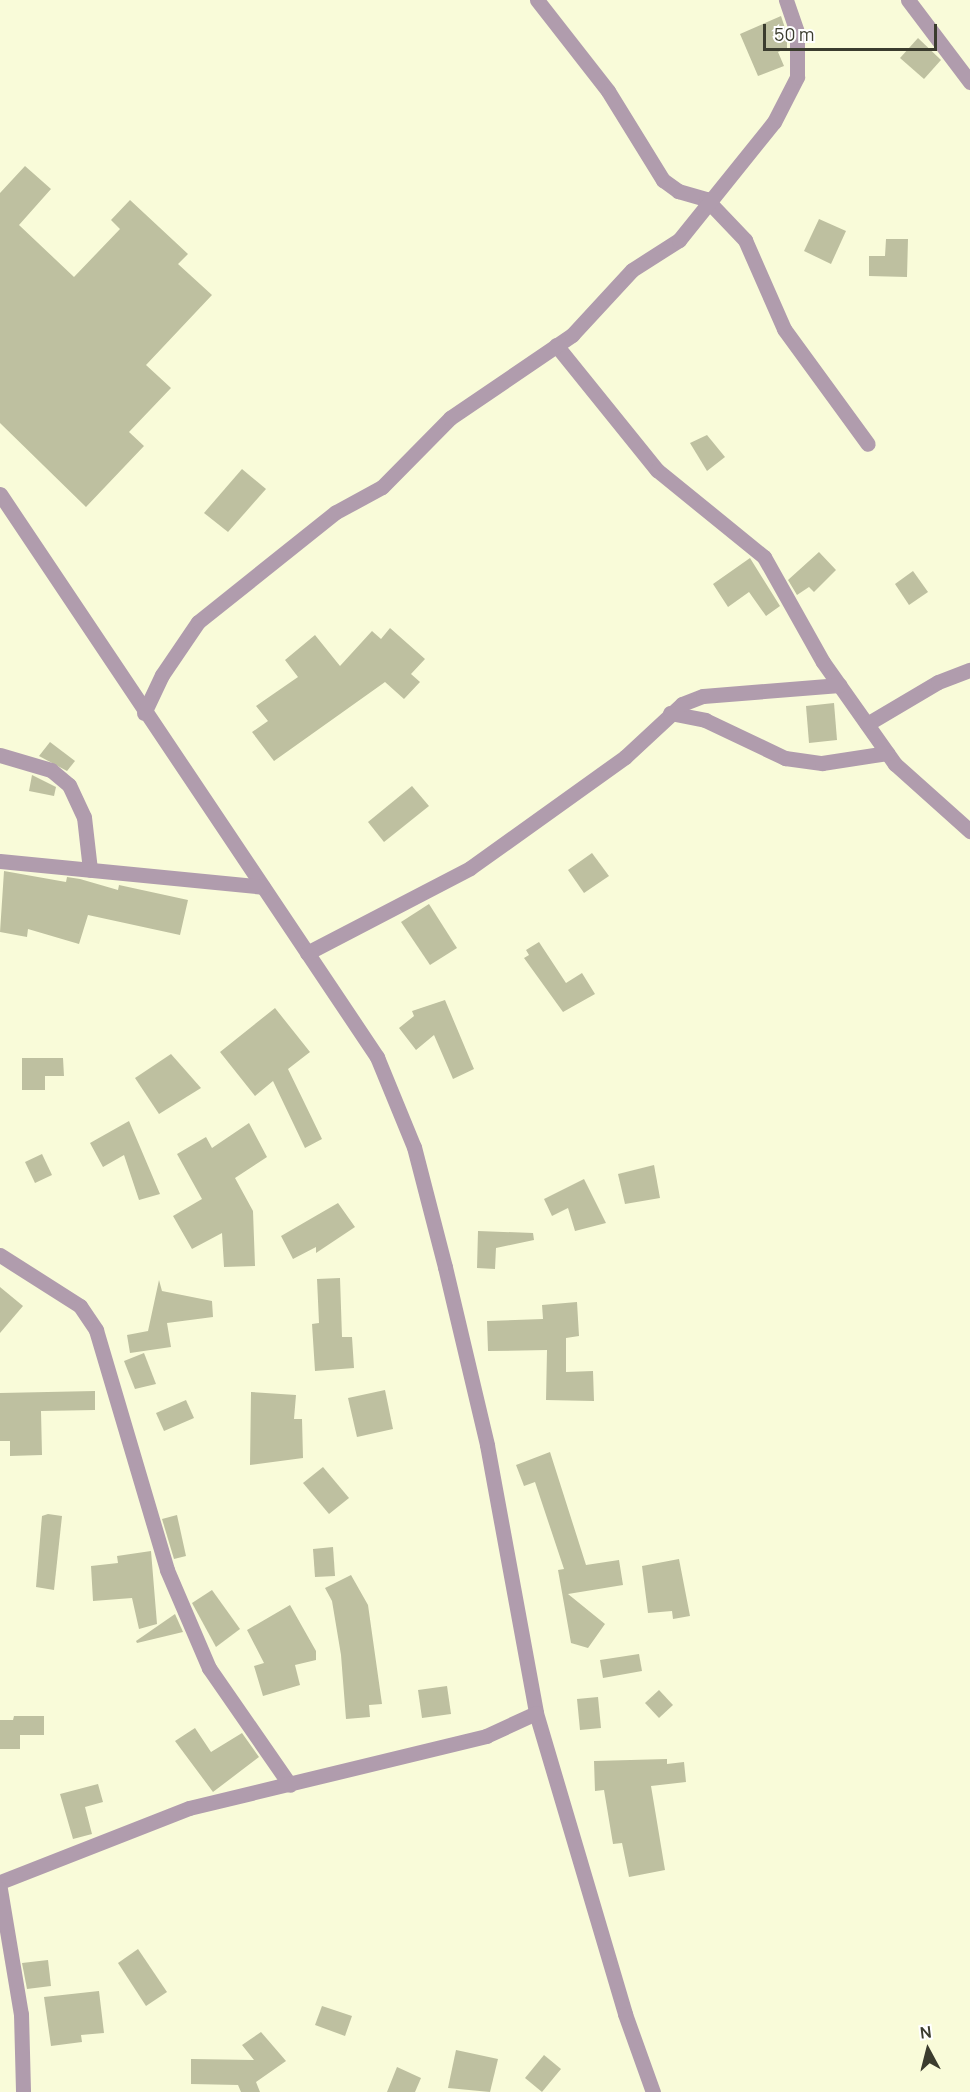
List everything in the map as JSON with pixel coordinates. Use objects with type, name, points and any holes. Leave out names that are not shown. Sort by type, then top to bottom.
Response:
[{"type":"street","points":[[537,0],[608,91],[663,180],[678,192],[709,201],[745,240],[784,329],[868,444]]},
{"type":"street","points":[[144,713],[162,675],[198,622],[336,512],[397,476],[450,418],[556,345],[601,306],[632,270],[680,240],[774,122],[797,77],[797,32],[786,0]]},
{"type":"street","points":[[908,0],[970,82]]},
{"type":"street","points":[[556,345],[657,470],[764,557],[840,685],[887,753],[930,800],[970,831]]},
{"type":"street","points":[[0,494],[144,713],[377,1057],[414,1147],[487,1445],[536,1713],[625,2014],[653,2092]]},
{"type":"street","points":[[867,724],[938,682],[970,670]]},
{"type":"street","points":[[307,952],[470,868],[625,758],[670,713],[703,696],[840,685]]},
{"type":"street","points":[[670,713],[705,720],[785,758],[822,763],[887,753]]},
{"type":"street","points":[[0,754],[51,770],[69,785],[84,817],[90,870]]},
{"type":"street","points":[[0,861],[263,887]]},
{"type":"street","points":[[0,1255],[80,1306],[96,1330],[172,1581],[209,1668],[290,1785]]},
{"type":"street","points":[[0,1882],[189,1808],[486,1736],[536,1713]]},
{"type":"street","points":[[0,1889],[21,2014],[23,2092]]},
{"type":"building","points":[[781,16],[787,34],[787,48],[778,52],[784,66],[758,76],[740,34]]},
{"type":"building","points":[[918,38],[941,60],[924,79],[900,58]]},
{"type":"building","points":[[25,166],[51,189],[19,225],[74,277],[120,229],[111,220],[130,200],[188,254],[178,264],[212,295],[146,365],[171,388],[129,432],[144,446],[86,507],[0,423],[0,193]]},
{"type":"building","points":[[819,219],[846,231],[831,264],[804,251]]},
{"type":"building","points":[[886,239],[908,239],[907,277],[869,276],[869,256],[885,256]]},
{"type":"building","points":[[707,435],[725,457],[707,471],[690,443]]},
{"type":"building","points":[[242,469],[266,489],[228,532],[204,513]]},
{"type":"building","points":[[819,552],[836,570],[814,592],[809,587],[797,595],[788,580]]},
{"type":"building","points":[[750,558],[780,606],[766,616],[749,592],[728,607],[713,584]]},
{"type":"building","points":[[913,571],[928,592],[909,605],[895,584]]},
{"type":"building","points":[[390,628],[425,659],[411,674],[420,682],[404,699],[385,682],[274,761],[252,732],[268,721],[256,706],[298,677],[285,660],[315,635],[340,666],[372,631],[381,639]]},
{"type":"building","points":[[834,703],[837,740],[809,743],[806,706]]},
{"type":"building","points":[[50,742],[75,761],[67,771],[39,756]]},
{"type":"building","points":[[32,775],[56,787],[54,796],[29,791]]},
{"type":"building","points":[[412,786],[429,806],[384,842],[368,822]]},
{"type":"building","points":[[592,853],[609,876],[584,893],[568,870]]},
{"type":"building","points":[[4,871],[66,882],[67,877],[80,879],[118,890],[119,885],[188,900],[180,935],[88,915],[79,944],[28,929],[27,937],[0,932]]},
{"type":"building","points":[[429,904],[457,948],[430,965],[401,922]]},
{"type":"building","points":[[539,942],[566,983],[582,973],[595,994],[563,1012],[524,958],[529,955],[526,950]]},
{"type":"building","points":[[445,1000],[474,1069],[453,1079],[434,1035],[416,1050],[399,1028],[414,1016],[412,1011]]},
{"type":"building","points":[[275,1008],[310,1052],[288,1069],[322,1139],[305,1148],[273,1081],[255,1096],[220,1052]]},
{"type":"building","points":[[171,1054],[201,1088],[159,1114],[135,1078]]},
{"type":"building","points":[[22,1058],[63,1058],[64,1076],[45,1076],[45,1090],[22,1090]]},
{"type":"building","points":[[129,1121],[160,1194],[139,1200],[124,1155],[103,1167],[90,1143]]},
{"type":"building","points":[[249,1123],[267,1157],[235,1178],[253,1211],[255,1266],[224,1267],[222,1233],[192,1249],[173,1216],[202,1199],[177,1154],[206,1137],[212,1148]]},
{"type":"building","points":[[42,1154],[52,1175],[35,1183],[25,1162]]},
{"type":"building","points":[[654,1165],[660,1198],[625,1204],[618,1174]]},
{"type":"building","points":[[584,1179],[606,1223],[575,1231],[568,1208],[552,1216],[544,1199]]},
{"type":"building","points":[[338,1203],[355,1227],[316,1253],[316,1247],[293,1259],[281,1236]]},
{"type":"building","points":[[478,1231],[533,1233],[534,1240],[496,1248],[495,1269],[477,1268]]},
{"type":"building","points":[[340,1278],[342,1337],[352,1337],[354,1368],[315,1371],[312,1324],[319,1323],[317,1279]]},
{"type":"building","points":[[159,1280],[162,1291],[212,1301],[213,1317],[167,1323],[171,1347],[130,1353],[127,1335],[148,1331]]},
{"type":"building","points":[[0,1287],[23,1306],[0,1333]]},
{"type":"building","points":[[577,1302],[579,1336],[566,1338],[566,1372],[593,1371],[594,1401],[546,1400],[547,1350],[488,1351],[487,1321],[543,1319],[542,1305]]},
{"type":"building","points":[[144,1353],[156,1384],[135,1389],[124,1361]]},
{"type":"building","points":[[385,1390],[393,1429],[357,1437],[348,1398]]},
{"type":"building","points":[[95,1391],[95,1410],[41,1411],[42,1455],[10,1456],[10,1441],[0,1441],[0,1393]]},
{"type":"building","points":[[251,1392],[296,1395],[294,1419],[302,1419],[303,1458],[250,1465]]},
{"type":"building","points":[[186,1400],[194,1418],[164,1431],[156,1413]]},
{"type":"building","points":[[550,1452],[586,1565],[619,1560],[623,1585],[568,1594],[605,1624],[588,1648],[571,1643],[558,1570],[564,1569],[535,1482],[524,1486],[516,1465]]},
{"type":"building","points":[[323,1467],[349,1498],[329,1514],[303,1483]]},
{"type":"building","points":[[48,1514],[62,1516],[54,1590],[36,1587],[42,1516]]},
{"type":"building","points":[[177,1515],[186,1556],[174,1559],[162,1519]]},
{"type":"building","points":[[333,1547],[335,1576],[315,1577],[313,1549]]},
{"type":"building","points":[[151,1551],[157,1624],[139,1629],[132,1598],[93,1601],[91,1566],[118,1563],[117,1556]]},
{"type":"building","points":[[679,1559],[690,1616],[673,1619],[672,1611],[648,1613],[642,1566]]},
{"type":"building","points":[[351,1575],[368,1605],[382,1704],[369,1705],[370,1717],[346,1719],[341,1655],[332,1601],[325,1588]]},
{"type":"building","points":[[212,1590],[240,1629],[216,1647],[192,1603]]},
{"type":"building","points":[[290,1605],[316,1651],[316,1660],[295,1665],[300,1685],[263,1696],[254,1666],[264,1663],[247,1630]]},
{"type":"building","points":[[175,1614],[183,1632],[137,1643],[136,1641]]},
{"type":"building","points":[[639,1654],[642,1671],[603,1678],[600,1660]]},
{"type":"building","points":[[447,1686],[451,1714],[422,1718],[418,1690]]},
{"type":"building","points":[[659,1690],[673,1705],[659,1718],[645,1703]]},
{"type":"building","points":[[598,1697],[601,1728],[580,1730],[577,1699]]},
{"type":"building","points":[[14,1716],[44,1716],[44,1735],[20,1735],[20,1749],[0,1749],[0,1720],[13,1720]]},
{"type":"building","points":[[195,1728],[211,1752],[242,1733],[259,1757],[213,1792],[175,1741]]},
{"type":"building","points":[[667,1759],[667,1764],[684,1762],[686,1782],[651,1786],[665,1870],[629,1877],[622,1843],[613,1844],[604,1790],[595,1791],[594,1761]]},
{"type":"building","points":[[98,1784],[103,1802],[85,1807],[92,1834],[73,1839],[60,1794]]},
{"type":"building","points":[[138,1949],[167,1992],[146,2006],[118,1963]]},
{"type":"building","points":[[48,1960],[51,1986],[27,1989],[22,1963]]},
{"type":"building","points":[[99,1991],[104,2033],[81,2035],[82,2042],[51,2046],[44,1997]]},
{"type":"building","points":[[322,2006],[352,2016],[345,2036],[315,2025]]},
{"type":"building","points":[[261,2032],[286,2061],[256,2082],[260,2092],[241,2092],[238,2085],[191,2084],[191,2059],[254,2060],[242,2045]]},
{"type":"building","points":[[456,2050],[498,2059],[490,2092],[448,2088]]},
{"type":"building","points":[[544,2055],[561,2069],[542,2092],[525,2078]]},
{"type":"building","points":[[397,2067],[421,2078],[415,2092],[387,2092]]}]
